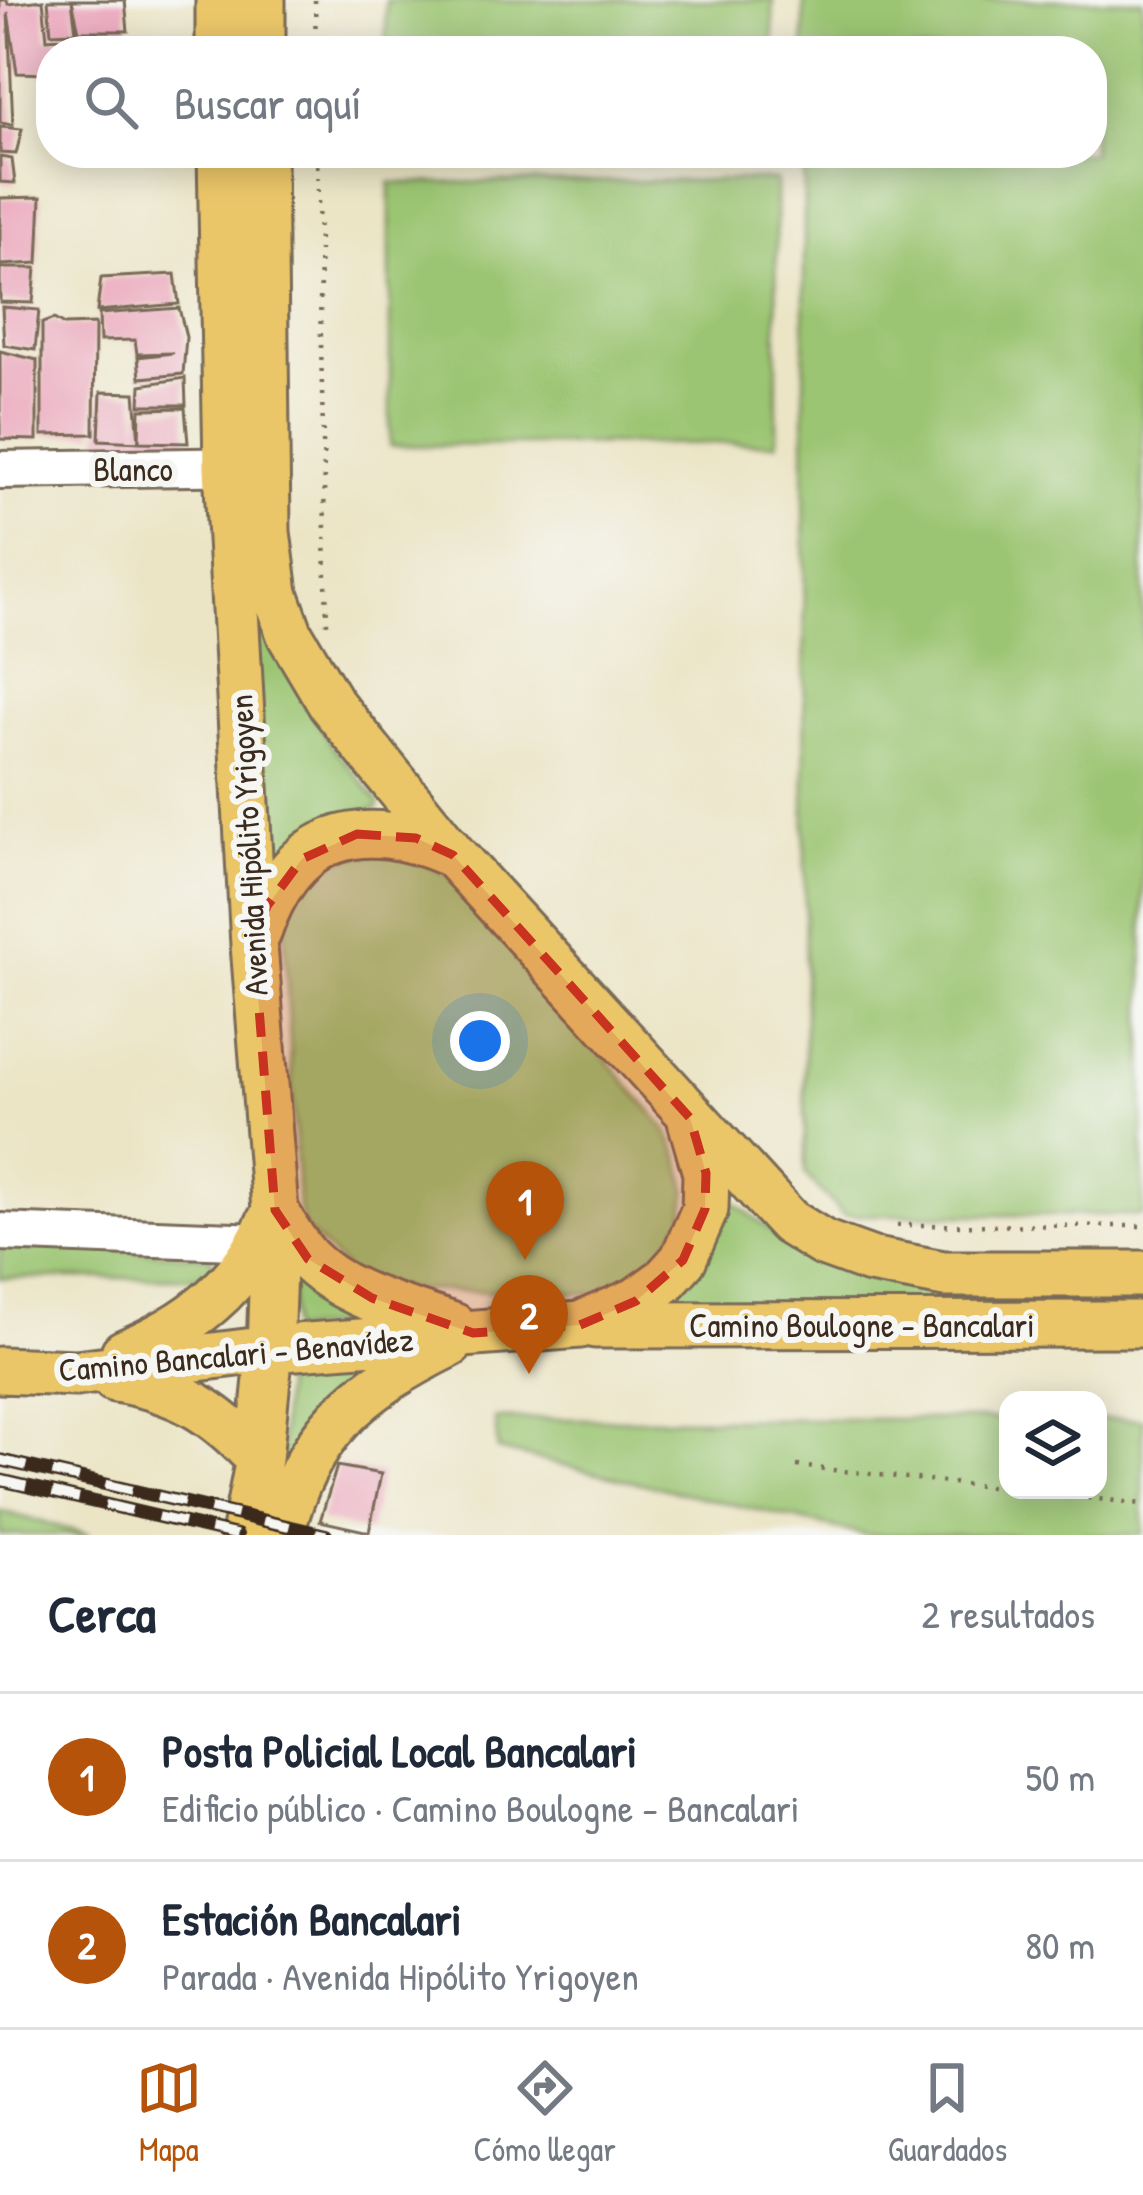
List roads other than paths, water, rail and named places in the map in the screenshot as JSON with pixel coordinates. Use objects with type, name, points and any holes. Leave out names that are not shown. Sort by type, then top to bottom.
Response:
[{"type":"main road","points":[[219,0],[220,36]]},
{"type":"main road","points":[[262,0],[262,36]]},
{"type":"main road","name":"Avenida Hipólito Yrigoyen","points":[[222,168],[246,467],[254,945],[270,1349],[259,1459],[244,1535]]},
{"type":"main road","name":"Avenida Hipólito Yrigoyen","points":[[262,168],[246,467],[267,532],[275,593],[298,650],[331,704],[453,855]]},
{"type":"main road","points":[[254,945],[281,879],[323,846],[357,833],[391,833],[416,838],[453,855]]},
{"type":"main road","name":"Camino Boulogne - Bancalari","points":[[453,855],[789,1222],[823,1243],[854,1255],[944,1274],[1143,1274]]},
{"type":"main road","points":[[580,1325],[636,1301],[683,1260],[705,1209],[706,1173],[690,1118]]},
{"type":"main road","points":[[76,1373],[190,1321],[237,1279],[268,1226],[334,1279],[372,1298],[472,1333]]},
{"type":"main road","name":"Camino Boulogne - Bancalari","points":[[580,1325],[1143,1324]]},
{"type":"main road","name":"Camino Bancalari - Benavídez","points":[[0,1370],[76,1373],[270,1349],[580,1325]]},
{"type":"main road","points":[[281,1535],[310,1460],[350,1404],[382,1380],[472,1333]]},
{"type":"main road","points":[[76,1373],[147,1384],[186,1399],[231,1429],[259,1459]]},
{"type":"street","name":"Blanco","points":[[0,470],[246,467]]},
{"type":"street","points":[[0,1232],[268,1226]]},
{"type":"railway","points":[[0,1460],[326,1535]]},
{"type":"railway","points":[[0,1480],[237,1535]]},
{"type":"place","name":"Posta Policial Local Bancalari","points":[[525,1260]]},
{"type":"place","name":"Estación Bancalari","points":[[529,1374]]}]
